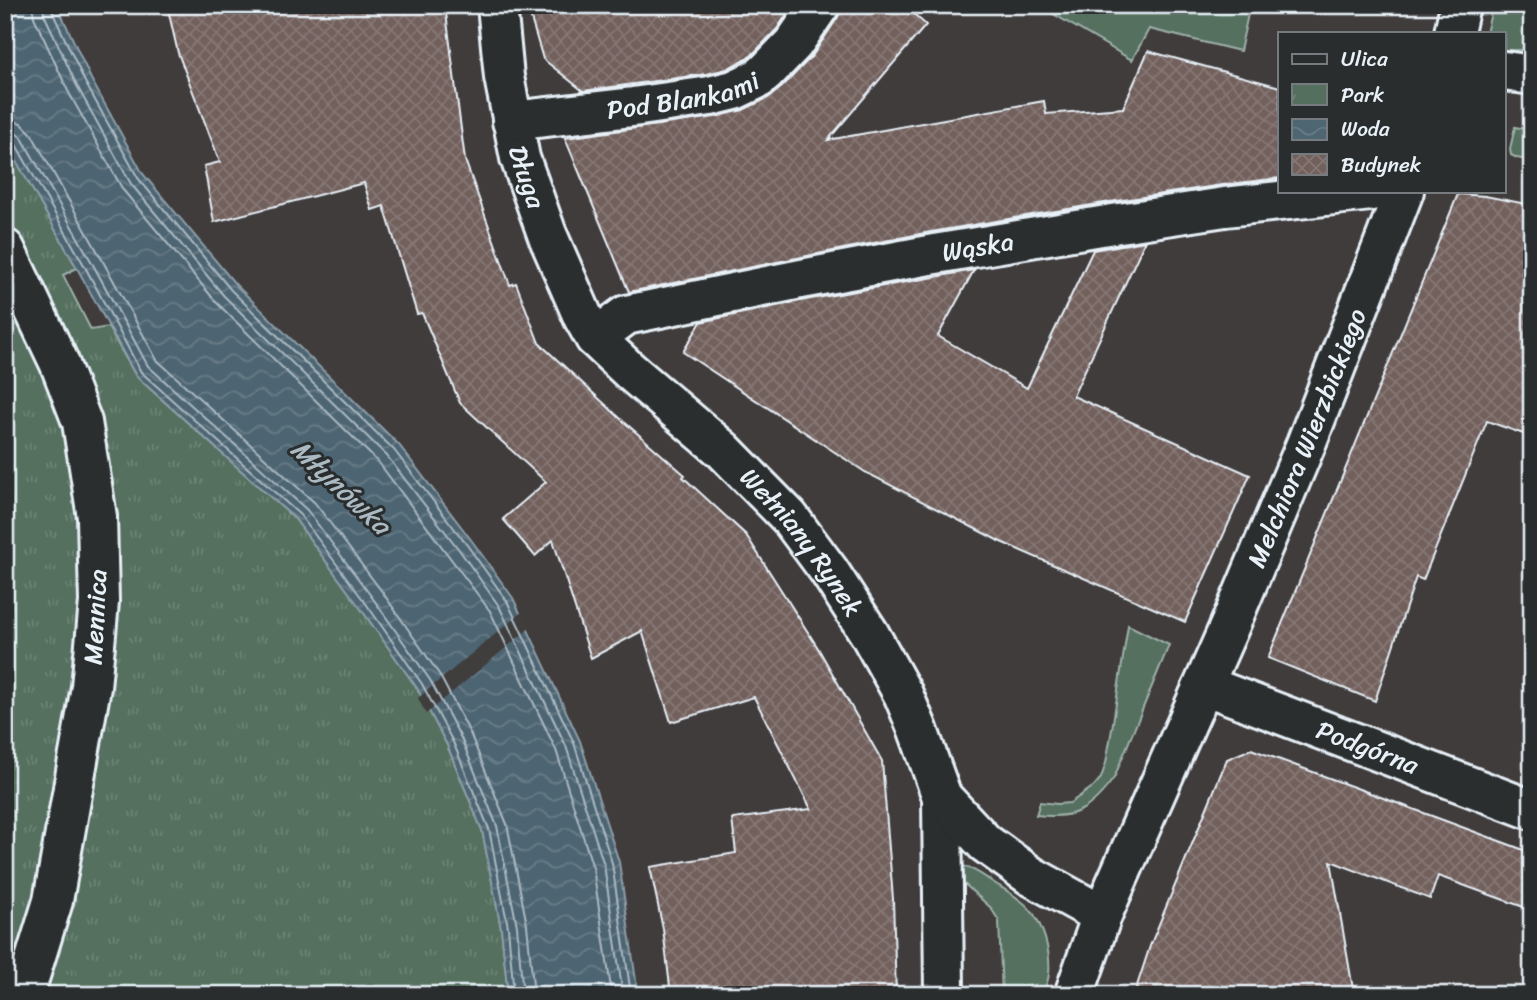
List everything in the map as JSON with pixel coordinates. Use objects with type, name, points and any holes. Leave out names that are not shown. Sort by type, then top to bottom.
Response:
[{"type":"street","name":"Długa","points":[[497,5],[504,77],[520,158],[547,233],[572,293],[595,338]]},
{"type":"street","name":"Pod Blankami","points":[[512,121],[710,96],[734,89],[766,72],[793,43],[820,5]]},
{"type":"street","points":[[1454,32],[1461,5]]},
{"type":"street","points":[[1506,71],[1532,75]]},
{"type":"street","name":"Wąska","points":[[595,338],[626,315],[916,257],[1212,209],[1362,192]]},
{"type":"street","name":"Melchiora Wierzbickiego","points":[[1204,685],[1306,444],[1404,192]]},
{"type":"street","name":"Mennica","points":[[5,249],[60,362],[82,422],[97,517],[99,602],[91,687],[52,901],[24,995]]},
{"type":"street","name":"Wełniany Rynek","points":[[595,338],[723,450],[789,517],[829,571],[904,694],[942,797],[944,995]]},
{"type":"street","points":[[1074,995],[1102,915],[1204,685]]},
{"type":"street","name":"Podgórna","points":[[1204,685],[1532,810]]},
{"type":"street","name":"Wełniany Rynek","points":[[942,797],[985,843],[1031,876],[1102,915]]},
{"type":"green space","points":[[1038,5],[1250,5],[1240,51],[1149,29],[1132,60]]},
{"type":"green space","points":[[1493,5],[1532,5],[1532,50],[1506,50],[1506,32],[1486,32]]},
{"type":"green space","points":[[1515,127],[1532,130],[1532,161],[1511,155]]},
{"type":"green space","points":[[5,141],[77,268],[63,275],[91,330],[108,327],[136,376],[295,519],[417,688],[447,745],[482,830],[501,928],[508,995],[5,995]]},
{"type":"green space","points":[[1128,625],[1169,645],[1114,778],[1098,798],[1081,810],[1062,816],[1036,815],[1040,802],[1070,803],[1101,778],[1112,729]]},
{"type":"green space","points":[[963,866],[976,871],[1013,895],[1033,914],[1042,929],[1049,956],[1049,974],[1043,995],[1002,995],[999,921],[991,908],[960,880],[959,870]]},
{"type":"water","name":"Młynówka","points":[[5,5],[57,5],[91,79],[143,174],[236,285],[399,445],[513,598],[580,741],[619,862],[638,995],[508,995],[501,928],[482,830],[447,745],[417,688],[295,519],[136,376],[5,141]]},
{"type":"pier","points":[[523,611],[531,627],[426,714],[418,698]]},
{"type":"building","points":[[167,5],[445,5],[465,160],[510,285],[516,283],[539,343],[685,475],[683,477],[746,535],[818,648],[882,761],[893,899],[896,995],[671,995],[663,929],[650,867],[736,853],[732,819],[811,809],[754,697],[671,722],[642,631],[591,658],[553,540],[535,556],[503,519],[546,482],[460,403],[422,313],[417,314],[384,206],[372,210],[364,183],[214,222],[204,166],[220,162],[178,53]]},
{"type":"building","points":[[527,5],[793,5],[777,29],[751,56],[727,69],[583,91],[543,59]]},
{"type":"building","points":[[842,5],[904,5],[926,25],[828,140],[1044,101],[1046,114],[1123,108],[1148,51],[1278,86],[1278,178],[1110,202],[925,233],[629,292],[565,138],[715,117],[743,110],[768,98],[782,87],[812,56],[838,17]]},
{"type":"building","points":[[1458,194],[1532,205],[1532,437],[1487,421],[1423,580],[1416,577],[1375,701],[1268,658]]},
{"type":"building","points":[[1145,241],[1073,396],[1250,475],[1185,622],[1001,542],[865,472],[683,352],[701,322],[805,300],[974,270],[938,336],[1027,388],[1093,250]]},
{"type":"building","points":[[1251,749],[1532,853],[1532,910],[1438,876],[1430,899],[1331,861],[1354,995],[1134,995],[1150,946],[1227,759]]}]
